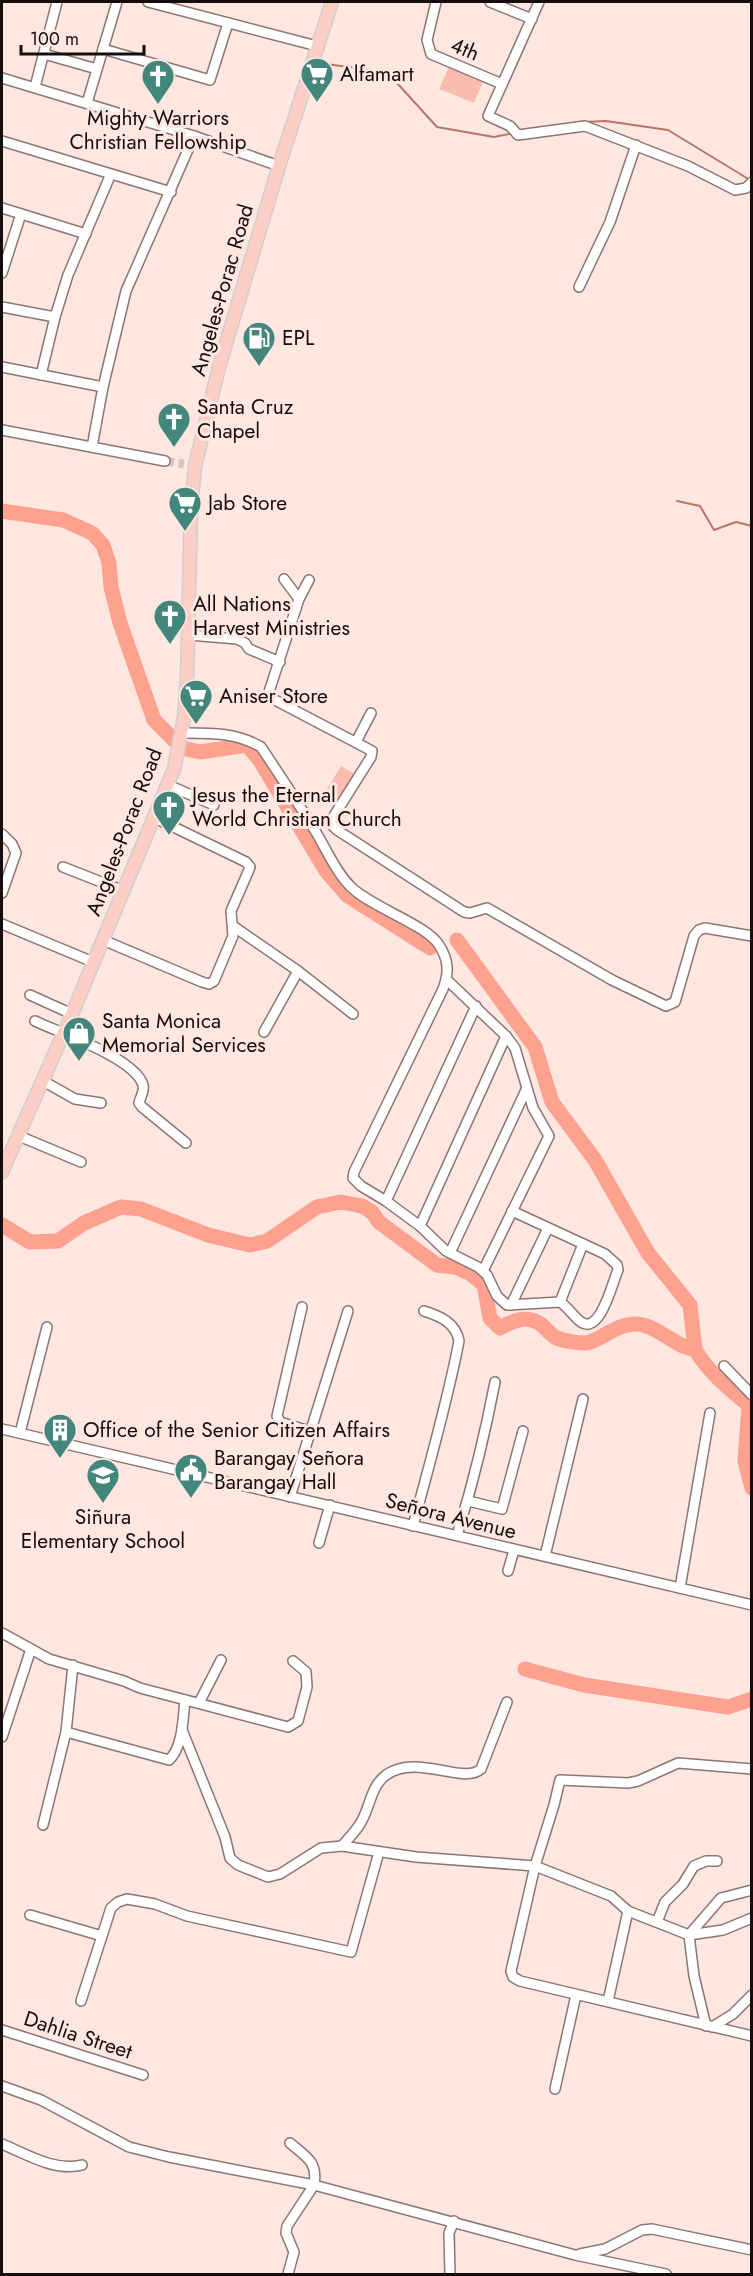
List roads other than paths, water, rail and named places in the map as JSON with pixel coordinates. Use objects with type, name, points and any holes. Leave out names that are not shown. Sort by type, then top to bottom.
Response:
[{"type":"main road","name":"Angeles-Porac Road","points":[[3,1164],[19,1136],[72,1014],[155,818],[177,760],[187,686],[191,465],[279,166],[332,2]]},
{"type":"street","points":[[35,87],[57,2]]},
{"type":"street","points":[[87,103],[117,2]]},
{"type":"street","points":[[148,2],[316,46]]},
{"type":"street","name":"4th","points":[[436,2],[427,40],[431,54],[502,84]]},
{"type":"street","points":[[490,2],[532,19]]},
{"type":"street","points":[[539,2],[488,116],[510,126],[516,133],[585,126],[688,166],[735,190],[749,185]]},
{"type":"street","points":[[104,49],[210,80],[228,22]]},
{"type":"street","points":[[44,54],[97,69]]},
{"type":"street","points":[[2,78],[194,136],[279,166]]},
{"type":"street","points":[[92,447],[103,387],[126,291],[194,136]]},
{"type":"street","points":[[2,141],[110,176],[171,192]]},
{"type":"street","points":[[579,286],[610,222],[636,145]]},
{"type":"street","points":[[40,375],[68,275],[110,176]]},
{"type":"street","points":[[2,207],[86,234]]},
{"type":"street","points":[[2,273],[21,213]]},
{"type":"street","points":[[2,307],[55,317]]},
{"type":"street","points":[[2,367],[103,387]]},
{"type":"street","points":[[2,430],[165,460]]},
{"type":"street","points":[[284,579],[299,599]]},
{"type":"street","points":[[309,580],[299,599],[280,662],[268,691],[270,697],[372,751],[371,757],[332,819],[332,825],[464,912],[470,913],[487,908],[612,980],[666,1006],[675,1002],[694,936],[699,930],[705,928],[752,936]]},
{"type":"street","points":[[189,635],[237,639],[245,643],[249,649],[280,662]]},
{"type":"street","points":[[356,742],[370,714]]},
{"type":"street","points":[[181,735],[223,733],[251,741],[261,747],[341,876],[354,890],[439,943],[449,973],[447,980],[353,1178],[361,1186],[420,1226],[450,1253],[468,1261],[483,1272],[491,1282],[497,1296],[507,1305],[560,1302],[580,1321],[588,1325],[592,1324],[600,1317],[618,1270],[617,1264],[604,1254],[512,1211]]},
{"type":"street","points":[[168,785],[214,806]]},
{"type":"street","points":[[103,940],[209,984],[214,981],[231,942],[233,926],[231,911],[250,867],[246,862],[155,818]]},
{"type":"street","points":[[2,834],[16,852],[2,893]]},
{"type":"street","points":[[63,867],[124,891]]},
{"type":"street","points":[[2,924],[93,963]]},
{"type":"street","points":[[233,926],[298,971],[352,1014]]},
{"type":"street","points":[[264,1032],[298,971]]},
{"type":"street","points":[[447,980],[476,1006],[515,1048],[526,1090],[549,1136],[483,1272]]},
{"type":"street","points":[[30,995],[72,1014]]},
{"type":"street","points":[[386,1201],[476,1006]]},
{"type":"street","points":[[35,1021],[111,1055],[128,1067],[143,1084],[138,1103],[186,1143]]},
{"type":"street","points":[[420,1226],[506,1036]]},
{"type":"street","points":[[43,1081],[75,1099],[101,1103]]},
{"type":"street","points":[[450,1253],[526,1090]]},
{"type":"street","points":[[19,1136],[81,1162]]},
{"type":"street","points":[[511,1305],[548,1228]]},
{"type":"street","points":[[560,1302],[583,1244]]},
{"type":"street","points":[[302,1307],[277,1416],[280,1422],[309,1431]]},
{"type":"street","points":[[290,1497],[348,1311]]},
{"type":"street","points":[[413,1526],[443,1414],[459,1341],[458,1334],[445,1319],[424,1311]]},
{"type":"street","points":[[20,1433],[47,1327]]},
{"type":"street","points":[[724,1366],[752,1395]]},
{"type":"street","points":[[456,1535],[468,1501],[487,1428],[495,1382]]},
{"type":"street","points":[[546,1556],[583,1399]]},
{"type":"street","points":[[680,1588],[710,1413]]},
{"type":"street","name":"Señora Avenue","points":[[2,1429],[752,1605]]},
{"type":"street","points":[[468,1501],[502,1509],[524,1431]]},
{"type":"street","points":[[319,1542],[330,1505]]},
{"type":"street","points":[[508,1571],[513,1550]]},
{"type":"street","points":[[2,1633],[49,1659],[124,1681],[140,1688],[288,1727],[298,1721],[307,1688],[306,1672],[293,1661]]},
{"type":"street","points":[[2,1737],[31,1649]]},
{"type":"street","points":[[199,1703],[221,1660]]},
{"type":"street","points":[[43,1825],[66,1732],[73,1665]]},
{"type":"street","points":[[66,1732],[169,1760],[173,1756],[182,1730],[185,1700]]},
{"type":"street","points":[[342,1846],[360,1824],[372,1793],[386,1775],[416,1766],[460,1774],[477,1773],[481,1769],[507,1702]]},
{"type":"street","points":[[182,1730],[225,1837],[230,1858],[238,1865],[268,1877],[280,1874],[321,1848],[342,1846],[416,1857],[535,1866],[611,1896],[628,1911],[689,1935],[723,1930],[752,1918]]},
{"type":"street","points":[[752,1769],[678,1763],[628,1783],[562,1779],[558,1782],[554,1805],[535,1866],[511,1971],[513,1977],[520,1981],[752,2036]]},
{"type":"street","points":[[81,2001],[111,1908],[127,1899],[155,1904],[187,1916],[351,1952],[379,1852]]},
{"type":"street","points":[[657,1922],[665,1902],[683,1884],[694,1866],[705,1861],[717,1861]]},
{"type":"street","points":[[709,2026],[694,1976],[689,1935],[721,1898],[752,1890]]},
{"type":"street","points":[[608,2001],[628,1911]]},
{"type":"street","points":[[30,1916],[102,1936]]},
{"type":"street","points":[[555,2089],[576,1995]]},
{"type":"street","points":[[709,2026],[733,2014],[752,1995]]},
{"type":"street","name":"Dahlia Street","points":[[2,2030],[143,2075]]},
{"type":"street","points":[[2,2086],[41,2100],[129,2147],[314,2186],[454,2221],[574,2255],[666,2274]]},
{"type":"street","points":[[288,2274],[294,2252],[286,2233],[287,2226],[314,2186],[315,2173],[313,2162],[290,2142]]},
{"type":"street","points":[[2,2144],[53,2164],[69,2167],[82,2165]]},
{"type":"street","points":[[450,2274],[452,2265],[448,2245],[454,2221]]},
{"type":"street","points":[[574,2255],[605,2249],[642,2230],[652,2229],[752,2250]]},
{"type":"waterway","points":[[318,63],[387,72],[437,127],[494,137],[514,133]]},
{"type":"waterway","points":[[585,122],[606,121],[668,130],[750,180]]},
{"type":"waterway","points":[[677,501],[700,506],[714,530],[736,522],[752,526]]},
{"type":"waterway","points":[[2,511],[63,520],[92,533],[103,545],[109,563],[111,587],[120,623],[154,720],[182,748],[200,752],[247,745],[259,759],[326,871],[348,896],[430,948]]},
{"type":"waterway","points":[[457,940],[535,1047],[552,1102],[595,1160],[648,1253],[690,1305],[695,1349]]},
{"type":"waterway","points":[[2,1225],[30,1242],[58,1241],[84,1223],[121,1207],[141,1209],[208,1235],[250,1245],[267,1241],[317,1207],[341,1202],[362,1206],[372,1212],[379,1222],[437,1265],[455,1267],[471,1274],[484,1285],[490,1318],[500,1328],[527,1319],[538,1322],[557,1338],[585,1343],[622,1327],[636,1324],[652,1328],[681,1345],[695,1349],[712,1372],[749,1405],[745,1461],[752,1488]]},
{"type":"waterway","points":[[525,1669],[584,1685],[728,1707],[752,1699]]},
{"type":"tunnel","points":[[165,461],[184,464]]},
{"type":"place","name":"Alfamart","points":[[317,103]]},
{"type":"place","name":"Mighty Warriors Christian Fellowship","points":[[158,105]]},
{"type":"place","name":"EPL","points":[[259,367]]},
{"type":"place","name":"Santa Cruz Chapel","points":[[174,448]]},
{"type":"place","name":"Jab Store","points":[[185,532]]},
{"type":"place","name":"All Nations Harvest Ministries","points":[[170,645]]},
{"type":"place","name":"Aniser Store","points":[[196,725]]},
{"type":"place","name":"Jesus the Eternal World Christian Church","points":[[169,836]]},
{"type":"place","name":"Santa Monica Memorial Services","points":[[79,1062]]},
{"type":"place","name":"Office of the Senior Citizen Affairs","points":[[60,1459]]},
{"type":"place","name":"Barangay Señora Barangay Hall","points":[[191,1499]]},
{"type":"place","name":"Siñura Elementary School","points":[[103,1504]]}]
